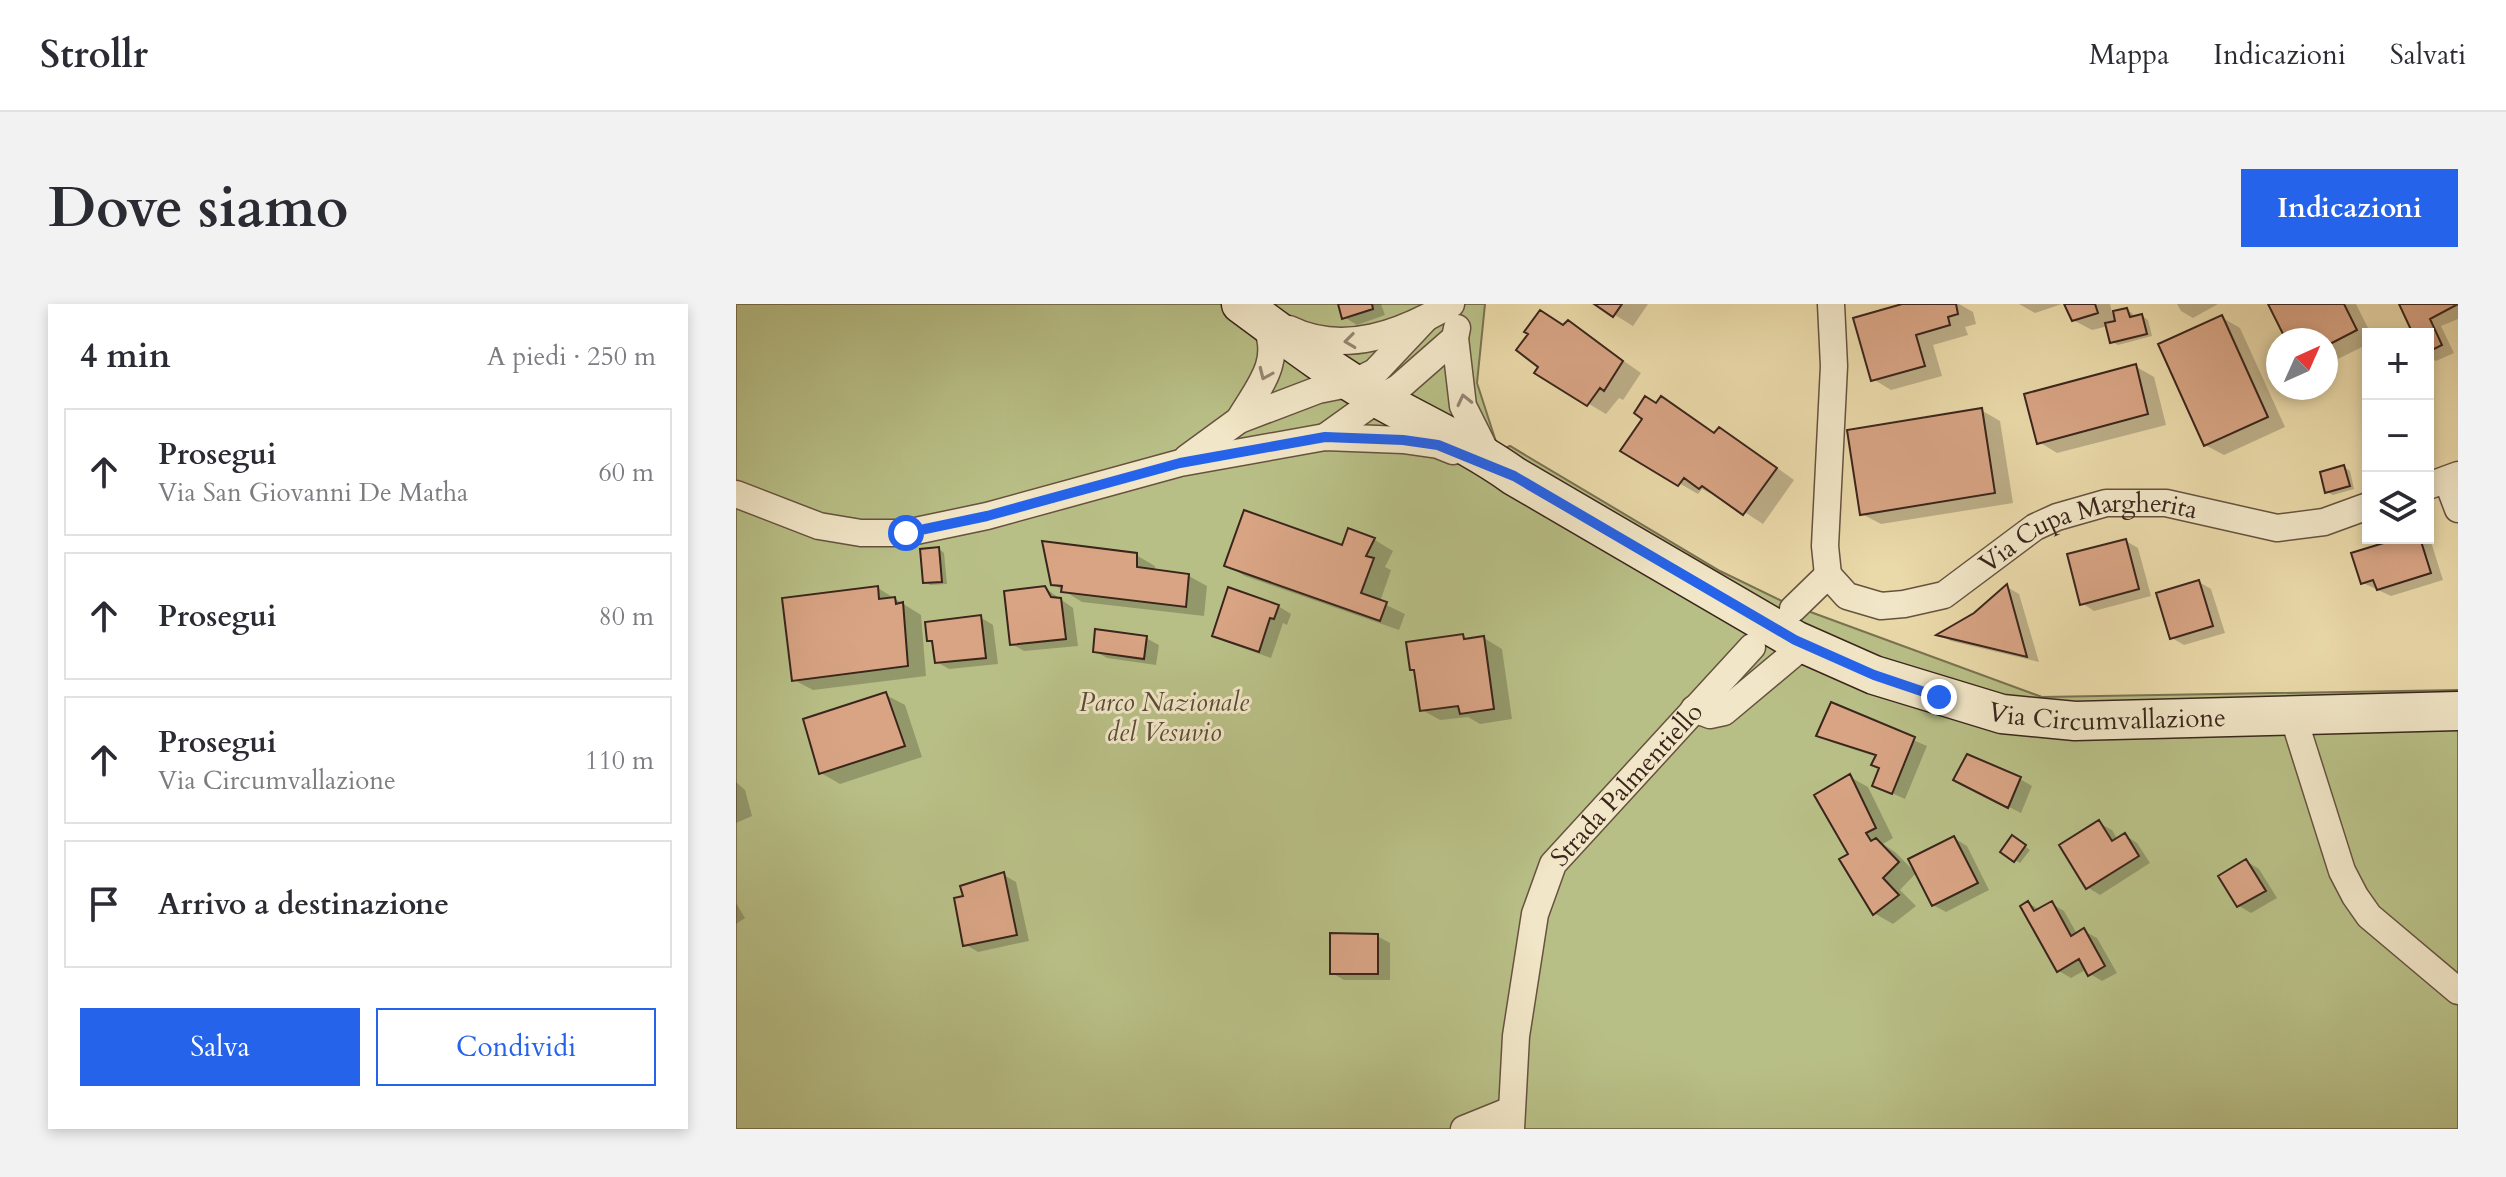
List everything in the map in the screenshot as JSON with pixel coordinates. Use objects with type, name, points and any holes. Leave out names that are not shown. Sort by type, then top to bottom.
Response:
[{"type":"main road","name":"Via Circumvallazione","points":[[1251,312],[1365,391],[1502,467],[1804,645],[1874,675],[2002,714],[2075,721],[2458,711]]},
{"type":"street","points":[[1251,312],[1302,335],[1335,343],[1376,338],[1424,320],[1451,304]]},
{"type":"street","points":[[1461,304],[1455,338],[1463,406],[1502,467]]},
{"type":"street","points":[[1793,609],[1828,575],[1825,546],[1834,366],[1831,304]]},
{"type":"street","points":[[1239,420],[1266,376],[1274,350],[1272,338],[1251,312]]},
{"type":"street","points":[[1325,437],[1365,391],[1375,372],[1424,320]]},
{"type":"street","points":[[1172,465],[1239,420],[1318,390],[1398,388],[1455,338]]},
{"type":"street","points":[[736,494],[819,526],[861,533],[906,533],[987,516],[1172,465],[1325,437],[1403,440],[1438,445],[1502,467]]},
{"type":"street","points":[[2444,480],[2458,509]]},
{"type":"street","name":"Via Cupa Margherita","points":[[1828,575],[1847,596],[1881,606],[1904,604],[1944,595],[2035,527],[2057,517],[2106,503],[2166,503],[2277,528],[2324,522],[2362,508]]},
{"type":"street","points":[[1694,709],[1710,715],[1724,712],[1746,697],[1804,645]]},
{"type":"street","name":"Strada Palmentiello","points":[[1511,1120],[1516,1036],[1535,914],[1553,864],[1752,647]]},
{"type":"street","points":[[2293,716],[2342,871],[2355,896],[2369,916],[2458,991]]},
{"type":"street","points":[[1464,1129],[1511,1120]]},
{"type":"green space","name":"Parco Nazionale del Vesuvio","points":[[736,304],[1485,304],[1477,383],[1499,451],[1510,446],[1720,571],[1786,603],[2042,697],[2458,690],[2458,1129],[736,1129]]},
{"type":"building","points":[[1338,304],[1372,304],[1373,309],[1342,319]]},
{"type":"building","points":[[1594,304],[1622,304],[1613,317]]},
{"type":"building","points":[[1902,304],[1956,304],[1958,314],[1948,317],[1950,325],[1916,335],[1925,366],[1871,381],[1853,318]]},
{"type":"building","points":[[2064,304],[2095,304],[2098,313],[2072,321]]},
{"type":"building","points":[[2268,304],[2344,304],[2357,330],[2338,340],[2338,328],[2280,328]]},
{"type":"building","points":[[2399,304],[2458,304],[2430,319],[2442,345],[2434,349],[2434,328],[2410,328]]},
{"type":"building","points":[[2127,308],[2130,317],[2142,314],[2147,334],[2110,343],[2105,323],[2115,321],[2113,311]]},
{"type":"building","points":[[1540,310],[1563,325],[1568,320],[1623,361],[1604,391],[1600,388],[1587,406],[1534,373],[1538,367],[1516,350],[1528,334],[1524,332]]},
{"type":"building","points":[[2222,315],[2268,417],[2204,446],[2158,344]]},
{"type":"building","points":[[2136,364],[2148,414],[2037,444],[2024,394]]},
{"type":"building","points":[[1645,396],[1656,403],[1661,396],[1714,433],[1719,427],[1777,468],[1743,515],[1702,486],[1699,489],[1684,478],[1678,486],[1620,451],[1642,419],[1634,413]]},
{"type":"building","points":[[1982,408],[1995,493],[1860,515],[1847,430]]},
{"type":"building","points":[[2344,465],[2350,486],[2325,493],[2320,472]]},
{"type":"building","points":[[1244,510],[1342,545],[1348,528],[1375,538],[1366,556],[1374,558],[1361,593],[1387,602],[1380,621],[1224,566]]},
{"type":"building","points":[[2126,539],[2139,589],[2080,605],[2067,554]]},
{"type":"building","points":[[1042,541],[1137,553],[1137,567],[1189,574],[1186,607],[1061,592],[1062,586],[1051,585]]},
{"type":"building","points":[[2380,544],[2422,544],[2431,573],[2377,590],[2373,580],[2361,584],[2351,553]]},
{"type":"building","points":[[939,547],[942,582],[923,583],[920,549]]},
{"type":"building","points":[[2199,580],[2213,626],[2170,639],[2156,593]]},
{"type":"building","points":[[2007,584],[2027,657],[1936,635],[1974,613]]},
{"type":"building","points":[[878,586],[879,599],[895,597],[896,604],[903,602],[908,666],[792,681],[782,598]]},
{"type":"building","points":[[1045,586],[1051,597],[1061,598],[1066,639],[1010,645],[1004,591]]},
{"type":"building","points":[[1228,587],[1279,605],[1274,619],[1270,618],[1259,652],[1212,636]]},
{"type":"building","points":[[981,615],[986,658],[935,663],[932,641],[927,641],[925,622]]},
{"type":"building","points":[[1095,629],[1147,636],[1144,659],[1093,652]]},
{"type":"building","points":[[1463,634],[1464,639],[1484,636],[1494,709],[1460,714],[1458,706],[1420,711],[1406,642]]},
{"type":"building","points":[[886,692],[905,746],[819,774],[803,719]]},
{"type":"building","points":[[1831,702],[1915,737],[1892,794],[1872,786],[1879,768],[1871,765],[1876,755],[1816,736]]},
{"type":"building","points":[[1967,754],[2021,777],[2008,808],[1953,780]]},
{"type":"building","points":[[1850,774],[1876,828],[1866,833],[1871,841],[1876,838],[1899,862],[1883,878],[1899,895],[1873,915],[1839,859],[1848,854],[1814,795]]},
{"type":"building","points":[[2099,820],[2112,841],[2125,833],[2139,856],[2086,889],[2059,845]]},
{"type":"building","points":[[2012,835],[2026,845],[2014,862],[2000,852]]},
{"type":"building","points":[[1954,836],[1978,883],[1932,906],[1908,859]]},
{"type":"building","points":[[2246,859],[2266,891],[2237,907],[2218,876]]},
{"type":"building","points":[[1004,872],[1017,935],[963,946],[954,898],[963,896],[960,886]]},
{"type":"building","points":[[2028,901],[2034,911],[2052,901],[2071,936],[2084,928],[2105,966],[2088,976],[2079,959],[2057,972],[2020,906]]},
{"type":"building","points":[[1330,933],[1378,934],[1378,974],[1330,974]]},
{"type":"route","points":[[906,533],[987,516],[1180,463],[1325,437],[1403,440],[1438,445],[1514,476],[1795,640],[1874,675],[1939,697]]}]
